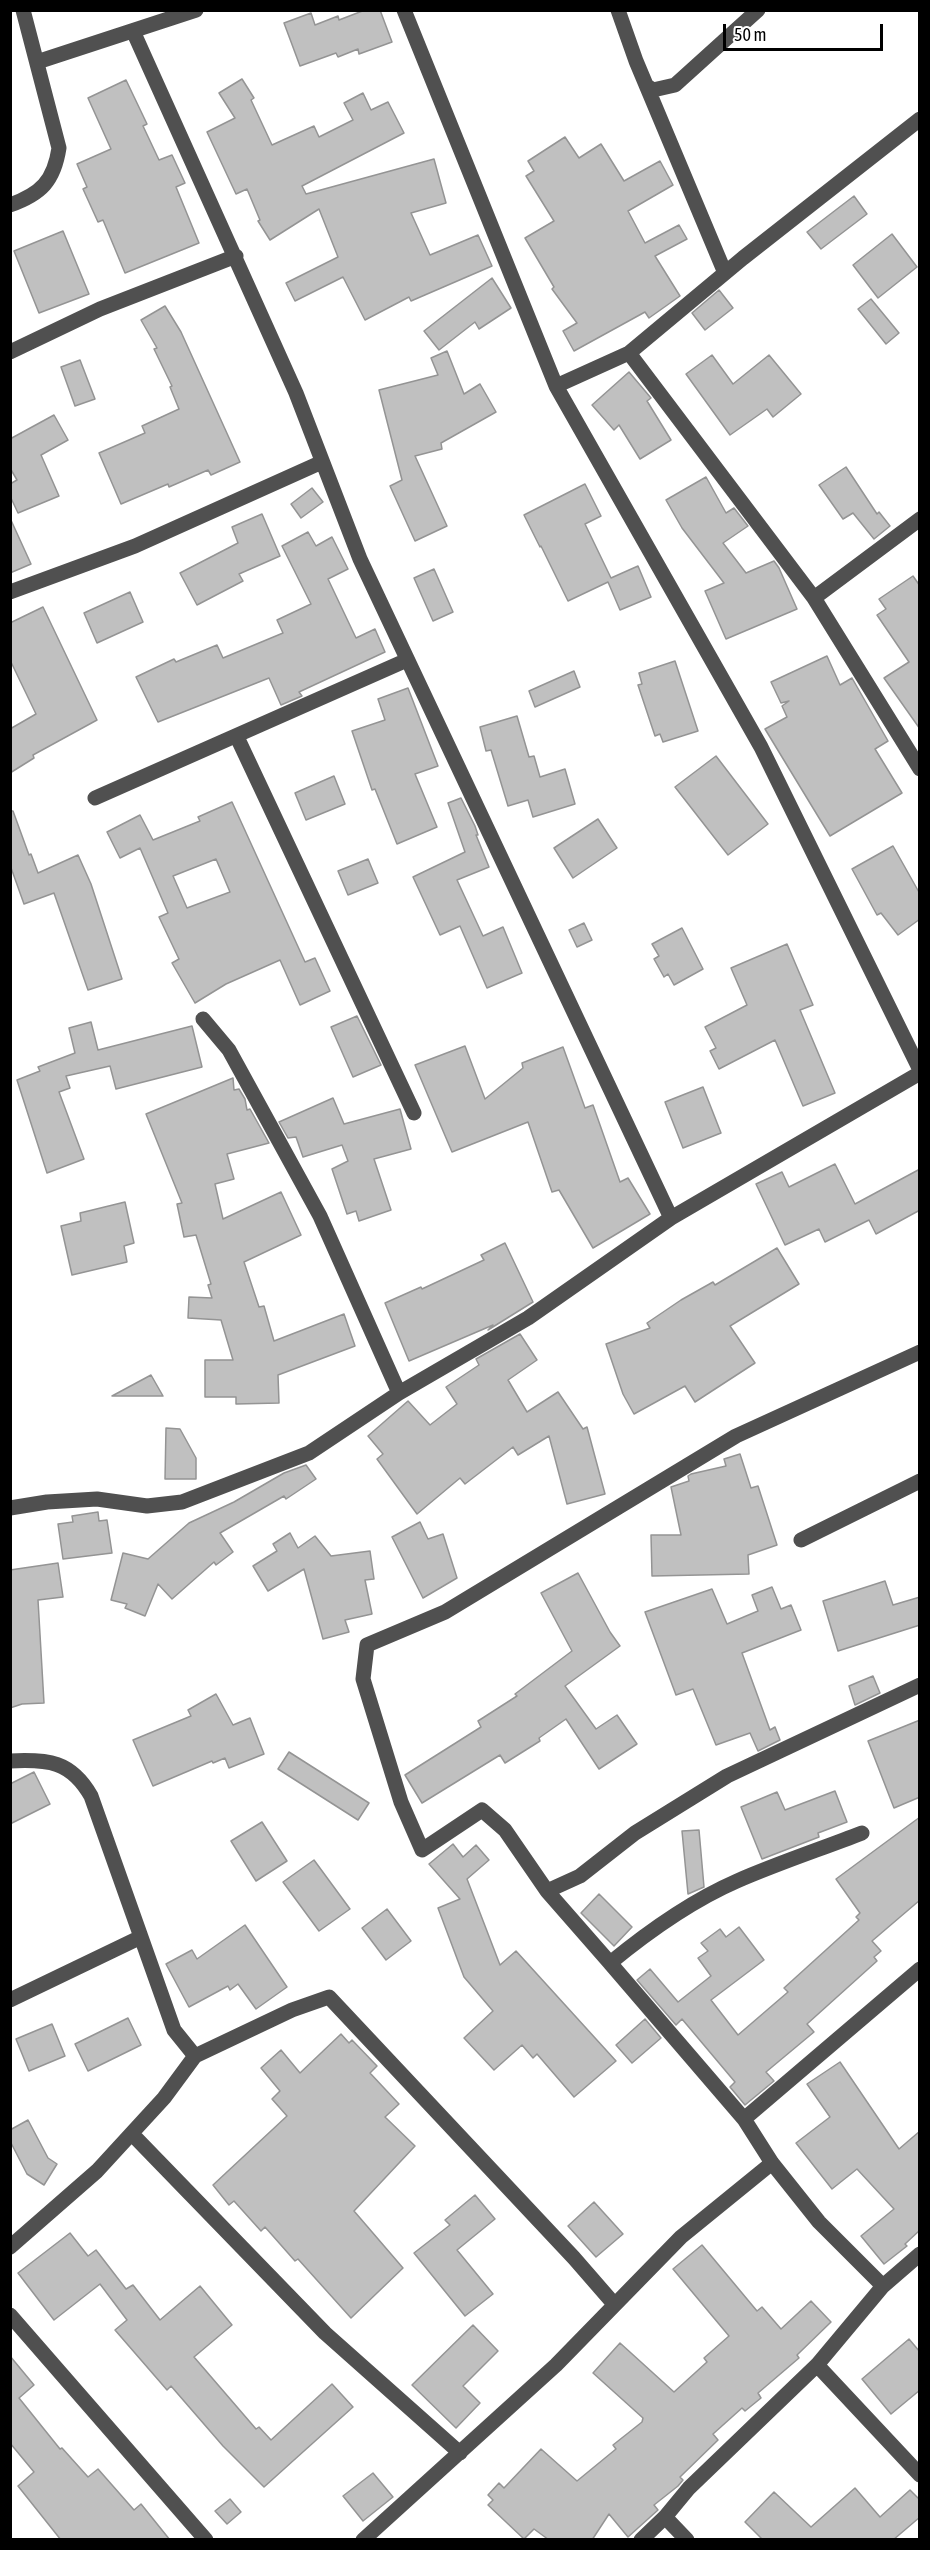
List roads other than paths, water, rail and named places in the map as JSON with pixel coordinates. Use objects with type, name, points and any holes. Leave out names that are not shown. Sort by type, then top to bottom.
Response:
[{"type":"street","points":[[10,205],[31,198],[56,169],[59,148],[23,10]]},
{"type":"street","points":[[37,62],[196,10]]},
{"type":"street","points":[[10,1508],[47,1502],[98,1499],[147,1506],[182,1502],[309,1453],[399,1393],[528,1318],[671,1218],[920,1071],[761,747],[556,386],[404,10]]},
{"type":"street","points":[[618,10],[725,273]]},
{"type":"street","points":[[647,86],[653,90],[675,85],[758,10]]},
{"type":"street","points":[[133,31],[296,393],[346,527],[671,1218]]},
{"type":"street","points":[[556,386],[629,353],[725,273],[920,119]]},
{"type":"street","points":[[10,352],[100,309],[236,256]]},
{"type":"street","points":[[629,353],[814,598],[920,769]]},
{"type":"street","points":[[10,592],[135,546],[322,462]]},
{"type":"street","points":[[814,598],[920,519]]},
{"type":"street","points":[[95,798],[407,660]]},
{"type":"street","points":[[237,737],[414,1113]]},
{"type":"street","points":[[203,1019],[229,1050],[320,1216],[399,1393]]},
{"type":"street","points":[[883,2286],[819,2222],[772,2163],[744,2119],[547,1891],[505,1830],[482,1810],[422,1850],[402,1802],[363,1679],[367,1645],[445,1612],[736,1436],[920,1352]]},
{"type":"street","points":[[801,1540],[920,1481]]},
{"type":"street","points":[[547,1891],[580,1876],[634,1833],[727,1776],[920,1685]]},
{"type":"street","points":[[10,1761],[42,1761],[64,1767],[81,1778],[91,1796],[174,2030],[195,2056]]},
{"type":"street","points":[[610,1963],[681,1911],[736,1882],[862,1833]]},
{"type":"street","points":[[10,2000],[141,1937]]},
{"type":"street","points":[[744,2119],[920,1969]]},
{"type":"street","points":[[10,2247],[97,2171],[164,2098],[195,2056],[292,2010],[329,1997],[614,2304]]},
{"type":"street","points":[[132,2134],[325,2333],[460,2453]]},
{"type":"street","points":[[363,2540],[556,2366],[681,2237],[772,2163]]},
{"type":"street","points":[[641,2540],[665,2517],[688,2488],[817,2365],[883,2286],[920,2254]]},
{"type":"street","points":[[10,2315],[206,2540]]},
{"type":"street","points":[[817,2365],[920,2475]]},
{"type":"street","points":[[665,2517],[687,2540]]}]
